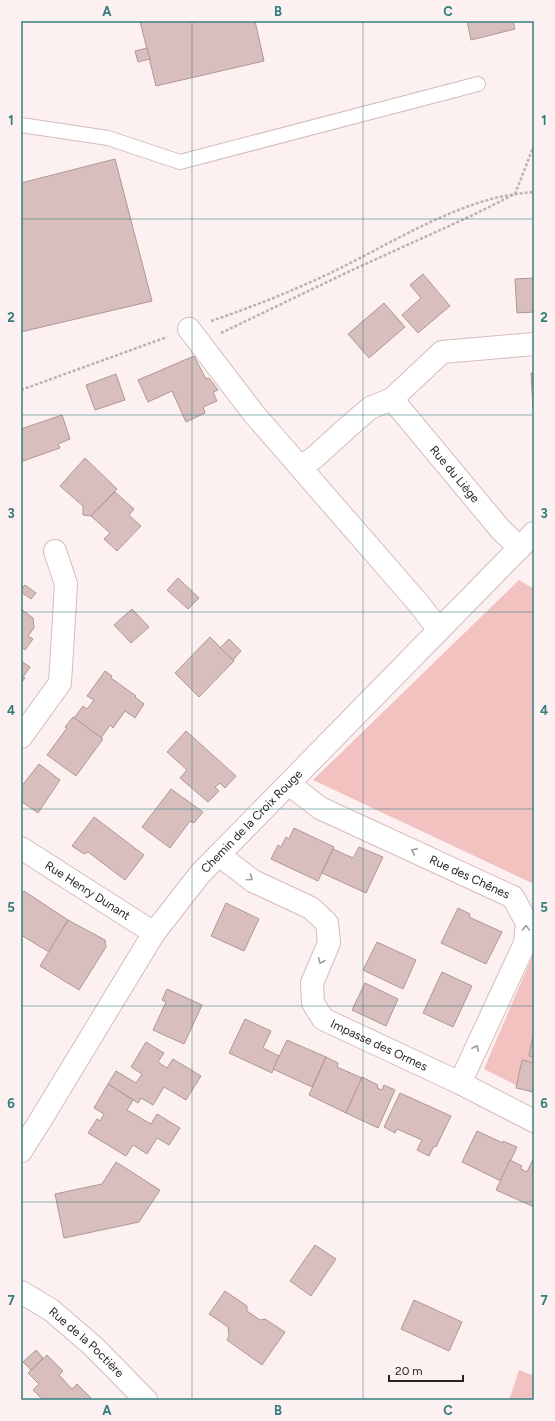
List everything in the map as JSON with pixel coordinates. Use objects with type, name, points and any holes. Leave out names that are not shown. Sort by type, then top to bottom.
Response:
[{"type":"street","points":[[189,330],[254,414],[419,604],[439,630]]},
{"type":"street","points":[[301,467],[315,457],[370,408],[392,399],[442,352],[534,344]]},
{"type":"street","name":"Rue du Liège","points":[[392,399],[501,530],[527,541]]},
{"type":"street","name":"Chemin de la Croix Rouge","points":[[21,1150],[154,933],[200,874],[527,541]]},
{"type":"street","points":[[21,737],[60,683],[66,584],[55,551]]},
{"type":"street","name":"Rue des Chênes","points":[[288,784],[320,808],[513,897],[527,923],[525,943],[460,1083]]},
{"type":"street","name":"Rue Henry Dunant","points":[[21,848],[154,933]]},
{"type":"street","name":"Impasse des Ormes","points":[[219,855],[253,881],[311,908],[327,923],[329,942],[312,983],[314,1003],[323,1019],[460,1083],[534,1121]]},
{"type":"street","name":"Rue de la Poctière","points":[[21,1292],[57,1315],[92,1346],[146,1400]]},
{"type":"lane","points":[[21,124],[108,138],[180,162],[478,84]]},
{"type":"path","points":[[221,333],[515,194],[534,144]]},
{"type":"path","points":[[21,390],[262,303],[314,281],[416,228],[470,206],[496,198],[534,192]]},
{"type":"shaded area","points":[[519,580],[534,589],[534,884],[313,780]]},
{"type":"shaded area","points":[[534,952],[534,1094],[484,1069]]},
{"type":"shaded area","points":[[519,1370],[534,1376],[534,1400],[509,1400]]},
{"type":"building","points":[[140,21],[255,21],[264,61],[156,86]]},
{"type":"building","points":[[467,21],[513,21],[515,29],[471,40]]},
{"type":"building","points":[[147,48],[150,59],[138,62],[135,51]]},
{"type":"building","points":[[115,159],[152,301],[21,332],[21,183]]},
{"type":"building","points":[[423,274],[450,306],[418,333],[402,315],[421,298],[410,285]]},
{"type":"building","points":[[534,278],[534,312],[517,313],[515,279]]},
{"type":"building","points":[[384,303],[405,327],[369,358],[348,334]]},
{"type":"building","points":[[194,356],[206,379],[209,378],[218,390],[213,392],[217,401],[203,407],[205,413],[186,422],[172,391],[148,402],[138,380]]},
{"type":"building","points":[[531,373],[534,373],[534,408],[533,408]]},
{"type":"building","points":[[116,374],[125,400],[95,410],[86,385]]},
{"type":"building","points":[[62,415],[70,439],[58,444],[60,448],[21,463],[21,429]]},
{"type":"building","points":[[85,458],[117,489],[91,516],[83,515],[83,506],[60,486]]},
{"type":"building","points":[[115,492],[134,509],[129,515],[141,526],[117,551],[104,539],[110,533],[91,516]]},
{"type":"building","points":[[178,578],[199,598],[188,609],[167,590]]},
{"type":"building","points":[[25,585],[36,593],[31,599],[21,592],[21,589]]},
{"type":"building","points":[[21,609],[33,618],[34,628],[28,636],[33,639],[25,650],[21,647]]},
{"type":"building","points":[[132,609],[149,627],[131,643],[114,625]]},
{"type":"building","points":[[210,637],[234,661],[199,697],[175,673]]},
{"type":"building","points":[[229,639],[241,651],[233,660],[220,648]]},
{"type":"building","points":[[21,661],[30,667],[21,683]]},
{"type":"building","points":[[105,671],[112,676],[111,678],[136,696],[135,697],[144,704],[135,718],[125,711],[113,728],[110,725],[101,738],[74,718],[83,706],[87,709],[94,700],[87,696]]},
{"type":"building","points":[[73,717],[103,739],[76,776],[47,755],[67,728],[65,727]]},
{"type":"building","points":[[186,731],[236,776],[225,788],[220,783],[215,787],[219,791],[208,802],[180,778],[187,770],[167,752]]},
{"type":"building","points":[[39,764],[60,780],[38,813],[21,801],[21,787]]},
{"type":"building","points":[[171,789],[203,812],[194,823],[190,821],[170,848],[142,827]]},
{"type":"building","points":[[94,817],[144,855],[125,880],[88,852],[84,854],[72,846]]},
{"type":"building","points":[[294,828],[334,847],[318,881],[271,859],[278,845],[281,847],[286,837],[289,839]]},
{"type":"building","points":[[359,847],[383,857],[366,893],[322,873],[333,849],[353,858]]},
{"type":"building","points":[[24,891],[68,920],[49,952],[21,935],[21,896]]},
{"type":"building","points":[[226,903],[259,919],[244,951],[211,936]]},
{"type":"building","points":[[458,908],[470,914],[469,917],[502,932],[486,964],[441,943]]},
{"type":"building","points":[[68,920],[105,940],[106,947],[79,990],[40,966]]},
{"type":"building","points":[[377,942],[416,960],[403,989],[363,970]]},
{"type":"building","points":[[442,972],[472,986],[453,1027],[423,1013]]},
{"type":"building","points":[[365,983],[398,999],[386,1026],[352,1010]]},
{"type":"building","points":[[167,989],[202,1005],[184,1044],[153,1030],[166,1002],[162,1000]]},
{"type":"building","points":[[245,1019],[271,1031],[263,1048],[279,1056],[272,1073],[229,1053]]},
{"type":"building","points":[[534,1031],[534,1057],[529,1056]]},
{"type":"building","points":[[287,1040],[326,1057],[312,1087],[273,1069]]},
{"type":"building","points":[[146,1042],[164,1053],[158,1062],[167,1068],[173,1059],[201,1076],[186,1100],[164,1087],[153,1105],[141,1098],[138,1103],[108,1084],[116,1071],[136,1083],[142,1074],[131,1067]]},
{"type":"building","points":[[326,1057],[338,1063],[337,1067],[362,1078],[346,1113],[309,1095]]},
{"type":"building","points":[[522,1060],[534,1063],[534,1092],[516,1088]]},
{"type":"building","points":[[362,1077],[378,1085],[377,1088],[382,1090],[384,1085],[395,1090],[378,1128],[346,1113]]},
{"type":"building","points":[[108,1084],[133,1100],[127,1110],[151,1124],[157,1114],[180,1128],[169,1145],[157,1138],[147,1154],[133,1145],[126,1156],[88,1133],[97,1119],[100,1121],[104,1114],[94,1108]]},
{"type":"building","points":[[400,1093],[451,1116],[436,1147],[434,1146],[429,1156],[417,1150],[422,1140],[397,1129],[395,1133],[384,1127]]},
{"type":"building","points":[[477,1131],[503,1143],[503,1141],[517,1147],[501,1181],[462,1162]]},
{"type":"building","points":[[534,1157],[534,1207],[496,1190],[510,1160],[522,1166],[521,1169],[527,1172]]},
{"type":"building","points":[[116,1162],[160,1190],[139,1222],[64,1238],[55,1194],[102,1184]]},
{"type":"building","points":[[315,1245],[336,1259],[311,1296],[290,1281]]},
{"type":"building","points":[[225,1291],[247,1306],[247,1311],[260,1320],[265,1319],[285,1332],[262,1365],[227,1340],[229,1336],[228,1327],[209,1314]]},
{"type":"building","points":[[414,1300],[462,1322],[449,1351],[401,1329]]},
{"type":"building","points":[[36,1350],[43,1358],[31,1370],[23,1362]]},
{"type":"building","points":[[47,1355],[63,1371],[59,1375],[72,1389],[77,1384],[91,1398],[88,1400],[43,1400],[33,1390],[39,1384],[28,1373]]}]
